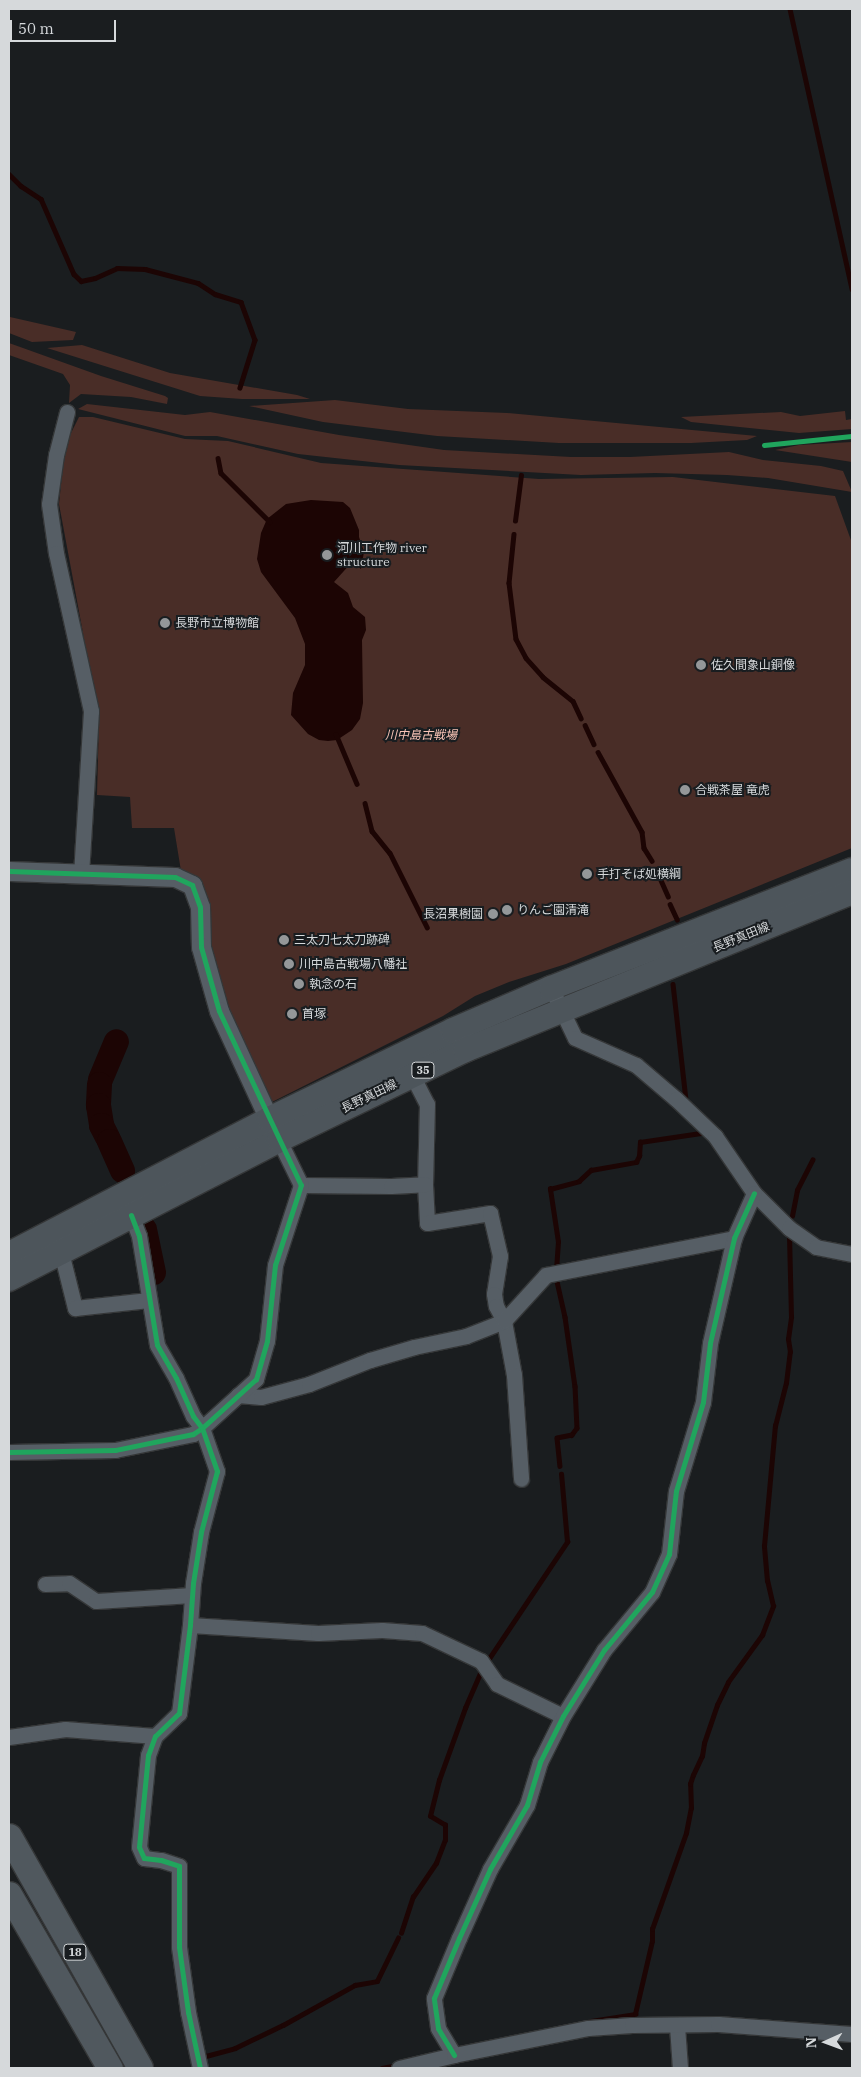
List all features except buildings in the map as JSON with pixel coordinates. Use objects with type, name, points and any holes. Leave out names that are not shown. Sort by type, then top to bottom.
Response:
[{"type":"highway","name":"18","points":[[9,1836],[140,2068]]},
{"type":"highway","name":"18","points":[[9,1894],[110,2068]]},
{"type":"main road","name":"長野真田線","points":[[9,1279],[279,1140],[412,1075],[556,999],[852,870]]},
{"type":"main road","name":"長野真田線","points":[[9,1254],[269,1119],[453,1030],[556,999],[852,892]]},
{"type":"street","points":[[67,412],[56,455],[49,504],[56,553],[91,711],[80,875]]},
{"type":"street","points":[[9,871],[175,877],[192,885],[200,907],[201,947],[219,1011],[301,1185],[275,1265],[267,1341],[256,1379],[193,1434],[115,1450],[9,1452]]},
{"type":"street","points":[[556,999],[575,1038],[636,1065],[676,1099],[714,1136],[754,1193],[789,1228],[816,1247],[852,1254]]},
{"type":"street","points":[[412,1075],[427,1104],[425,1184],[427,1223],[490,1213],[500,1256],[494,1294],[496,1306],[504,1320],[514,1375],[521,1479]]},
{"type":"street","points":[[301,1185],[391,1186],[425,1184]]},
{"type":"street","points":[[454,2055],[438,2028],[434,1998],[490,1869],[527,1805],[540,1762],[563,1716],[604,1650],[652,1592],[670,1554],[676,1491],[703,1402],[710,1342],[734,1238],[754,1193]]},
{"type":"street","points":[[131,1215],[139,1236],[157,1345],[176,1378],[193,1416],[202,1428],[218,1471],[201,1532],[179,1713],[156,1736],[148,1755],[139,1847],[144,1858],[161,1860],[179,1866],[179,1947],[188,2012],[200,2068]]},
{"type":"street","points":[[238,1395],[261,1397],[309,1384],[370,1360],[414,1347],[466,1336],[504,1320],[546,1275],[734,1238]]},
{"type":"street","points":[[61,1252],[75,1308],[149,1300]]},
{"type":"street","points":[[45,1584],[69,1583],[96,1601],[192,1595]]},
{"type":"street","points":[[190,1625],[318,1632],[382,1630],[422,1633],[481,1661],[497,1684],[563,1716]]},
{"type":"street","points":[[9,1737],[65,1729],[156,1736]]},
{"type":"street","points":[[406,2068],[454,2055],[588,2028],[632,2025],[677,2026],[718,2024],[852,2034]]},
{"type":"street","points":[[677,2026],[680,2068]]},
{"type":"green space","points":[[9,316],[76,332],[73,340],[32,342],[9,333]]},
{"type":"green space","points":[[9,343],[101,376],[165,396],[168,398],[167,404],[131,397],[81,394],[69,403],[70,385],[63,374],[9,355]]},
{"type":"green space","points":[[82,345],[170,373],[297,395],[310,399],[242,399],[200,396],[47,348]]},
{"type":"green space","points":[[335,400],[408,409],[507,413],[757,436],[747,440],[691,443],[559,443],[437,436],[323,422],[249,406]]},
{"type":"green space","points":[[87,404],[185,415],[210,412],[339,435],[444,450],[571,457],[630,457],[729,452],[763,460],[821,466],[843,471],[852,492],[768,478],[727,475],[655,473],[581,475],[399,465],[298,454],[217,436],[185,436],[78,409]]},
{"type":"green space","points":[[845,411],[846,420],[852,419],[852,429],[799,433],[691,422],[681,417],[781,412],[800,416]]},
{"type":"green space","name":"川中島古戦場","points":[[79,417],[93,417],[185,439],[228,441],[321,463],[539,479],[673,477],[835,496],[852,543],[852,848],[566,964],[509,982],[475,996],[443,1016],[272,1102],[221,999],[211,960],[211,925],[204,887],[181,871],[174,828],[132,828],[130,797],[97,795],[99,719],[59,504],[65,445]]},
{"type":"green space","points":[[852,442],[852,462],[775,450],[799,445]]},
{"type":"shaded area","points":[[311,500],[343,502],[350,508],[359,530],[359,537],[364,552],[361,569],[352,562],[334,582],[348,593],[353,607],[365,617],[366,630],[362,640],[363,703],[360,719],[352,730],[337,740],[328,741],[319,740],[308,734],[291,715],[293,693],[305,665],[305,644],[295,618],[261,572],[257,559],[261,533],[267,519],[286,504]]},
{"type":"waterway","points":[[790,9],[852,289]]},
{"type":"waterway","points":[[9,174],[21,186],[41,199],[74,274],[81,281],[95,278],[117,268],[145,269],[198,283],[215,294],[241,302],[255,340],[240,388]]},
{"type":"waterway","points":[[218,458],[221,473],[270,522]]},
{"type":"waterway","points":[[515,521],[521,475]]},
{"type":"waterway","points":[[514,534],[509,583],[516,639],[526,658],[543,677],[573,701],[581,718]]},
{"type":"waterway","points":[[585,725],[594,744]]},
{"type":"waterway","points":[[336,734],[357,784]]},
{"type":"waterway","points":[[598,752],[642,832],[644,848],[652,861]]},
{"type":"waterway","points":[[365,803],[372,831],[390,853],[427,927]]},
{"type":"waterway","points":[[656,869],[668,896]]},
{"type":"waterway","points":[[670,904],[677,919]]},
{"type":"waterway","points":[[673,984],[686,1100]]},
{"type":"waterway","points":[[100,1079],[116,1041]]},
{"type":"waterway","points":[[99,1084],[98,1105],[101,1125],[107,1137]]},
{"type":"waterway","points":[[556,1270],[558,1242],[550,1189],[579,1181],[591,1170],[636,1162],[639,1156],[640,1142],[700,1133]]},
{"type":"waterway","points":[[109,1141],[122,1170]]},
{"type":"waterway","points":[[792,1216],[797,1190],[812,1160]]},
{"type":"waterway","points":[[144,1229],[153,1272]]},
{"type":"waterway","points":[[591,2021],[635,2014],[652,1941],[652,1929],[686,1833],[691,1808],[690,1784],[693,1775],[702,1756],[704,1743],[717,1705],[728,1682],[762,1635],[773,1606],[767,1581],[764,1546],[775,1426],[786,1383],[790,1352],[788,1339],[791,1317],[789,1236]]},
{"type":"waterway","points":[[556,1277],[565,1317],[575,1386],[577,1428],[572,1435],[557,1438],[560,1466]]},
{"type":"waterway","points":[[486,1663],[567,1542],[561,1474]]},
{"type":"waterway","points":[[401,1933],[413,1897],[436,1863],[445,1840],[445,1825],[430,1816],[439,1780],[465,1708],[481,1671]]},
{"type":"waterway","points":[[202,2060],[202,2057],[235,2048],[283,2025],[355,1985],[377,1981],[398,1938]]},
{"type":"waterway","points":[[382,2068],[397,2065]]},
{"type":"cycle path","points":[[764,445],[852,436]]},
{"type":"cycle path","points":[[9,871],[175,877],[192,885],[200,907],[201,947],[219,1011],[301,1185],[275,1265],[267,1341],[256,1379],[193,1434],[115,1450],[9,1452]]},
{"type":"cycle path","points":[[454,2055],[438,2028],[434,1998],[459,1938],[490,1869],[527,1805],[540,1762],[563,1716],[604,1650],[652,1592],[669,1554],[676,1491],[703,1402],[710,1343],[734,1238],[754,1193]]},
{"type":"cycle path","points":[[131,1215],[139,1236],[157,1345],[176,1378],[193,1416],[202,1428],[217,1471],[201,1532],[193,1583],[190,1625],[179,1713],[155,1736],[148,1755],[139,1847],[144,1858],[161,1860],[179,1866],[179,1947],[188,2012],[200,2068]]},
{"type":"place","name":"河川工作物 river structure","points":[[327,555]]},
{"type":"place","name":"長野市立博物館","points":[[165,623]]},
{"type":"place","name":"佐久間象山銅像","points":[[701,665]]},
{"type":"place","name":"合戦茶屋 竜虎","points":[[685,790]]},
{"type":"place","name":"手打そば処横綱","points":[[587,874]]},
{"type":"place","name":"りんご園清滝","points":[[507,910]]},
{"type":"place","name":"長沼果樹園","points":[[493,914]]},
{"type":"place","name":"三太刀七太刀跡碑","points":[[284,940]]},
{"type":"place","name":"川中島古戦場八幡社","points":[[289,964]]},
{"type":"place","name":"執念の石","points":[[299,984]]},
{"type":"place","name":"首塚","points":[[292,1014]]}]
